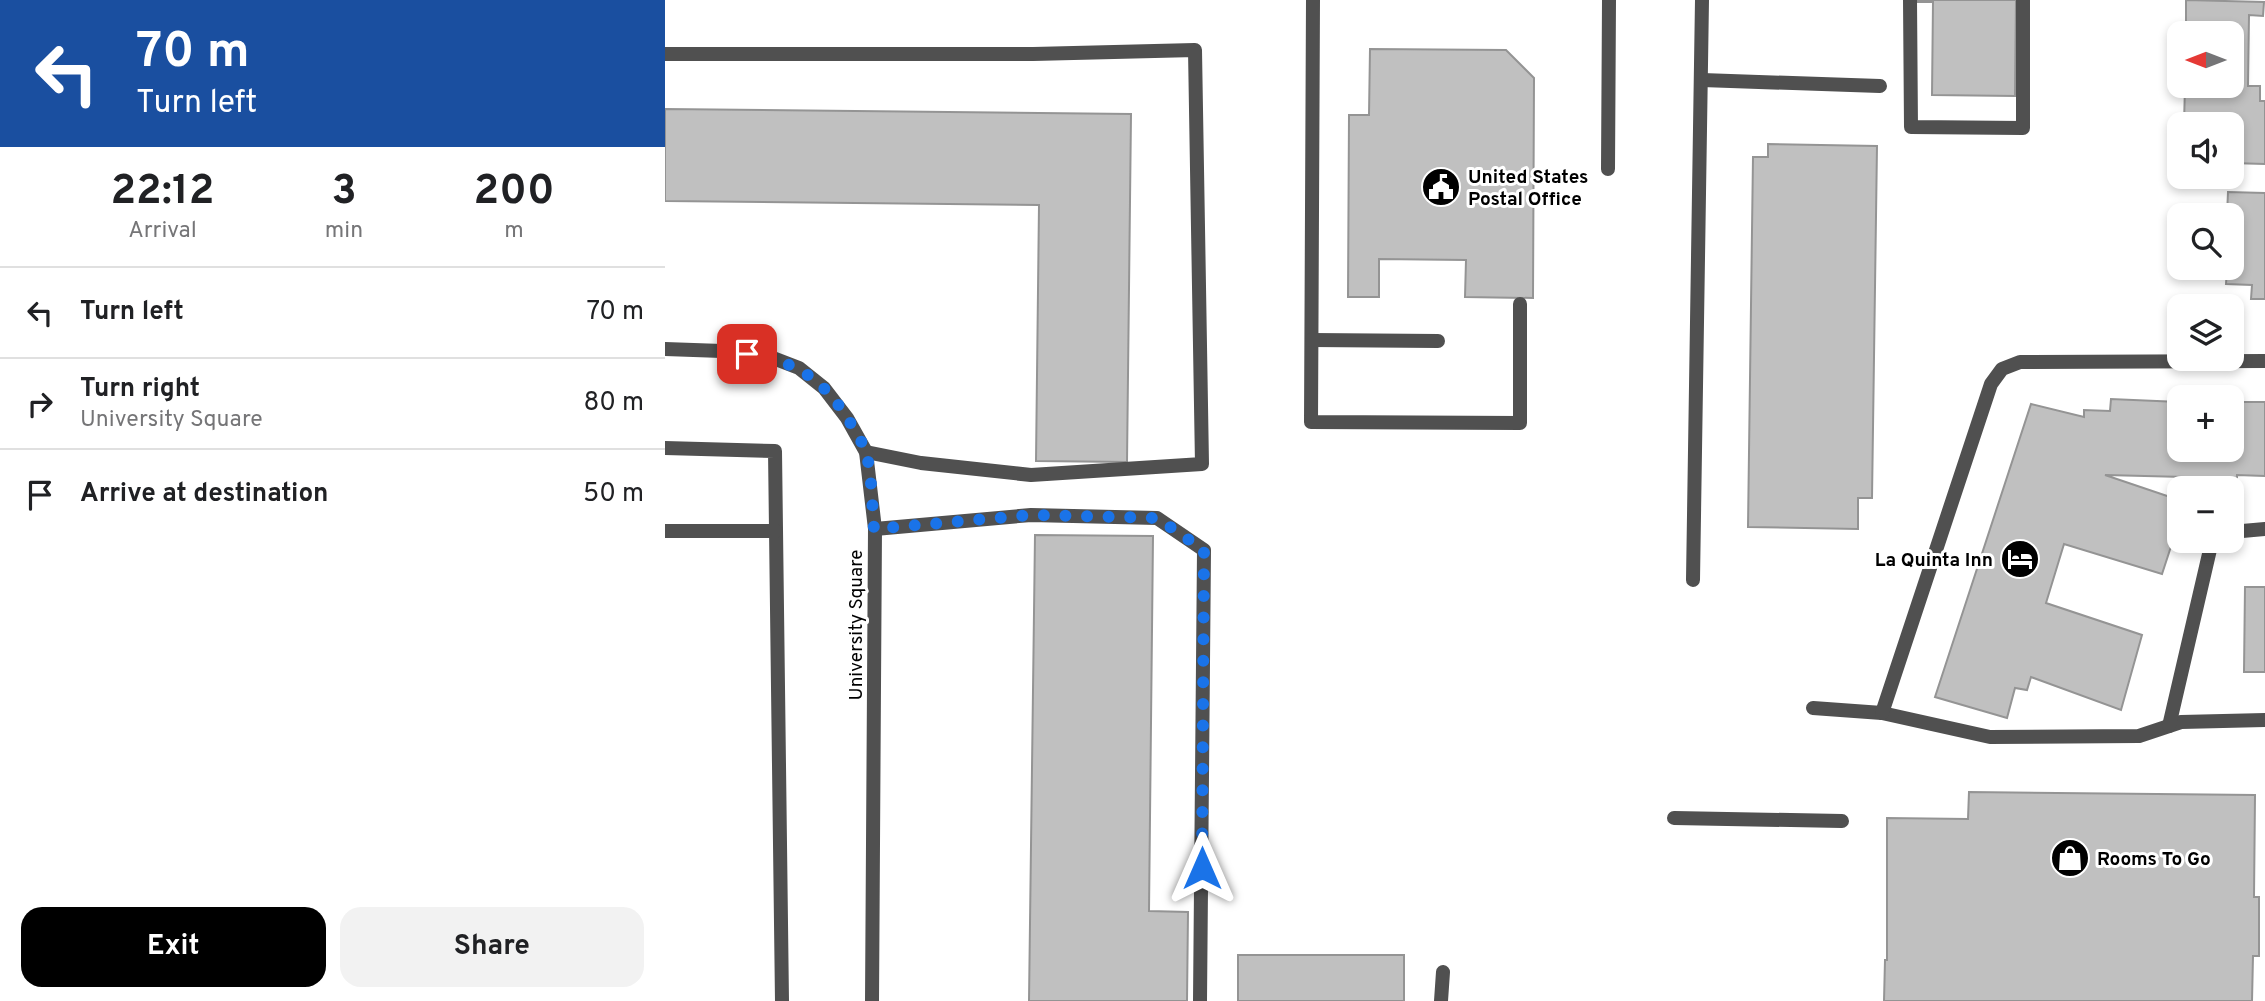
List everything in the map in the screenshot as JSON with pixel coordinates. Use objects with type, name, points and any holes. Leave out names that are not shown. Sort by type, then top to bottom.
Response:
[{"type":"street","points":[[1313,0],[1311,422],[1520,423],[1520,304]]},
{"type":"street","points":[[1608,169],[1609,0]]},
{"type":"street","points":[[1693,580],[1702,0]]},
{"type":"street","points":[[1910,0],[1911,127],[2023,128],[2023,0]]},
{"type":"street","points":[[665,54],[1033,54],[1195,50],[1202,464],[1031,475],[921,463],[866,452]]},
{"type":"street","points":[[1702,80],[1879,86]]},
{"type":"street","points":[[1312,340],[1438,341]]},
{"type":"street","name":"University Square","points":[[665,349],[722,351],[773,358],[799,368],[824,388],[847,418],[866,452],[874,529],[872,1001]]},
{"type":"street","points":[[1882,713],[1991,384],[2002,369],[2020,362],[2265,361]]},
{"type":"street","points":[[665,448],[775,452],[782,1001]]},
{"type":"street","points":[[874,529],[1031,515],[1157,518],[1204,550],[1201,1001]]},
{"type":"street","points":[[2244,531],[2265,529]]},
{"type":"street","points":[[665,531],[776,531]]},
{"type":"street","points":[[2169,726],[2209,553]]},
{"type":"street","points":[[1813,708],[1882,713],[1990,737],[2139,736],[2181,722],[2265,720]]},
{"type":"street","points":[[1674,818],[1842,821]]},
{"type":"street","points":[[1441,1001],[1443,972]]},
{"type":"building","points":[[1916,0],[2016,0],[2015,96],[1932,95],[1933,2]]},
{"type":"building","points":[[2186,0],[2264,2],[2263,16],[2249,15],[2248,86],[2260,86],[2260,101],[2265,101],[2265,164],[2244,163],[2244,112],[2184,112],[2185,98],[2244,98],[2244,21],[2186,21]]},
{"type":"building","name":"United States Postal Office","points":[[1370,49],[1506,50],[1534,78],[1533,298],[1465,297],[1466,260],[1379,259],[1379,297],[1348,297],[1349,115],[1369,115]]},
{"type":"building","points":[[665,109],[1131,114],[1127,462],[1036,461],[1039,205],[665,201]]},
{"type":"building","points":[[1768,144],[1877,146],[1872,498],[1858,498],[1858,529],[1748,527],[1753,157],[1768,157]]},
{"type":"building","points":[[2228,192],[2265,193],[2265,299],[2251,299],[2252,285],[2226,284],[2226,280],[2244,280],[2244,203],[2228,203]]},
{"type":"building","name":"La Quinta Inn","points":[[2111,399],[2167,401],[2167,462],[2244,462],[2244,402],[2265,402],[2265,476],[2105,475],[2167,496],[2169,553],[2162,574],[2064,544],[2046,603],[2142,635],[2121,710],[2031,677],[2027,690],[2015,688],[2007,718],[1935,697],[2031,404],[2084,417],[2084,410],[2110,411]]},
{"type":"building","points":[[1035,535],[1153,536],[1149,911],[1188,912],[1187,1001],[1029,1001]]},
{"type":"building","points":[[2245,587],[2265,587],[2265,672],[2244,672]]},
{"type":"building","name":"Rooms To Go","points":[[1969,792],[2255,795],[2254,897],[2259,897],[2259,956],[2253,956],[2252,1001],[1884,1001],[1887,960],[1887,818],[1968,819]]},
{"type":"building","points":[[1238,955],[1404,955],[1404,1001],[1238,1001]]},
{"type":"place","name":"United States Postal Office","points":[[1441,187]]},
{"type":"place","name":"La Quinta Inn","points":[[2020,559]]},
{"type":"place","name":"Rooms To Go","points":[[2070,858]]},
{"type":"route","points":[[747,354],[773,358],[799,368],[824,388],[847,418],[866,452],[874,529],[1031,515],[1157,518],[1204,550],[1202,868]]}]
